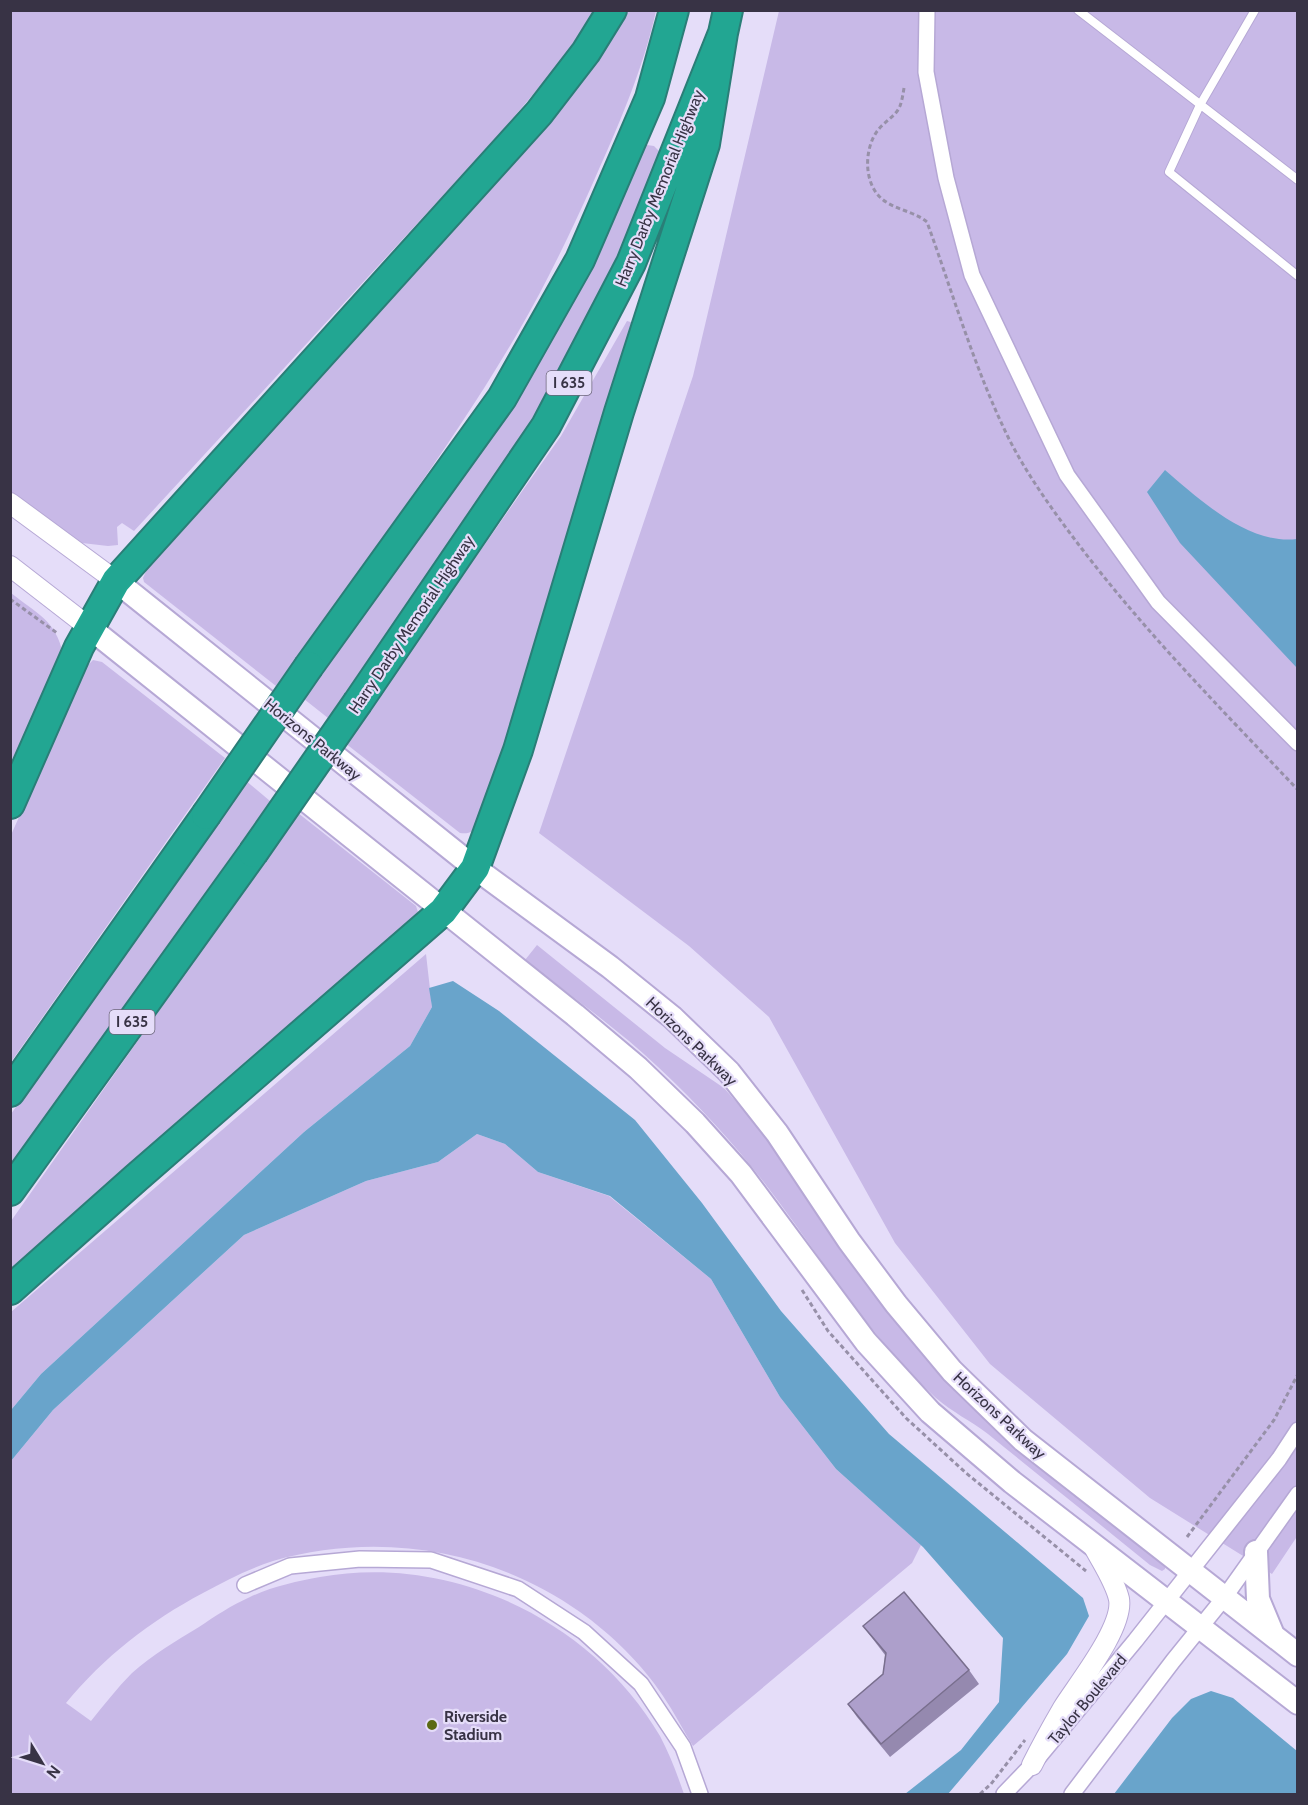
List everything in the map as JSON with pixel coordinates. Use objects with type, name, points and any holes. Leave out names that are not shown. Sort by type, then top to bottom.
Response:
[{"type":"highway","points":[[10,804],[90,628],[116,581],[539,113],[586,52],[612,10]]},
{"type":"highway","points":[[10,1092],[309,666],[502,398],[580,260],[651,98],[674,10]]},
{"type":"highway","points":[[10,1290],[443,911],[475,868],[518,750],[623,400],[705,144],[725,22]]},
{"type":"highway","name":"Harry Darby Memorial Highway","points":[[10,1191],[253,853],[546,426],[631,263],[725,22]]},
{"type":"main road","name":"Horizons Parkway","points":[[116,581],[475,868],[610,967],[672,1017],[729,1072],[777,1133],[849,1241],[896,1304],[952,1371],[1023,1440],[1298,1655]]},
{"type":"main road","points":[[90,628],[638,1068],[696,1123],[741,1174],[866,1342],[930,1412],[989,1463],[1298,1703]]},
{"type":"main road","points":[[1257,1552],[1258,1599],[1274,1637]]},
{"type":"street","points":[[927,10],[926,72],[946,178],[972,275],[1067,475],[1158,602],[1298,743]]},
{"type":"street","name":"Horizons Parkway","points":[[10,503],[116,581]]},
{"type":"street","points":[[10,566],[90,628]]},
{"type":"street","name":"Taylor Boulevard","points":[[1004,1794],[1032,1765],[1191,1572],[1279,1459],[1298,1430]]},
{"type":"street","points":[[1072,1794],[1224,1598],[1298,1494]]},
{"type":"street","points":[[1032,1765],[1050,1731],[1110,1636],[1118,1613],[1119,1599],[1091,1543]]},
{"type":"street","points":[[245,1585],[290,1566],[360,1559],[431,1560],[518,1588],[584,1632],[641,1684],[683,1747],[700,1794]]},
{"type":"lane","points":[[1078,10],[1298,180]]},
{"type":"lane","points":[[1255,10],[1200,105],[1169,172],[1298,276]]},
{"type":"path","points":[[10,599],[57,633]]},
{"type":"path","points":[[1188,1537],[1274,1420],[1298,1374]]},
{"type":"shaded area","points":[[11,11],[595,11],[559,64],[495,139],[134,531],[122,523],[117,527],[118,545],[108,546],[82,543],[11,494]]},
{"type":"shaded area","points":[[628,11],[656,11],[651,33],[611,142],[547,279],[517,334],[460,425],[276,686],[144,582],[143,578],[148,567],[601,54]]},
{"type":"shaded area","points":[[779,11],[1297,11],[1298,1535],[1272,1574],[1150,1498],[990,1364],[895,1243],[769,1017],[689,946],[539,833],[693,376]]},
{"type":"shaded area","points":[[647,145],[654,146],[664,156],[598,315],[511,456],[328,718],[304,699],[486,438],[640,149]]},
{"type":"shaded area","points":[[627,321],[634,323],[486,805],[475,829],[471,832],[460,833],[345,743],[561,436]]},
{"type":"shaded area","points":[[11,593],[37,612],[50,625],[60,642],[63,654],[11,769]]},
{"type":"shaded area","points":[[93,660],[102,662],[225,758],[11,1062],[11,835],[86,667]]},
{"type":"shaded area","points":[[245,780],[270,801],[11,1169],[11,1114]]},
{"type":"shaded area","points":[[298,813],[416,906],[418,912],[11,1273],[11,1221]]},
{"type":"shaded area","points":[[537,945],[665,1048],[724,1088],[769,1139],[870,1282],[1165,1563],[1165,1569],[1162,1571],[1150,1565],[988,1434],[936,1398],[882,1341],[765,1184],[701,1110],[659,1067],[629,1041],[525,960]]},
{"type":"shaded area","points":[[426,954],[432,1007],[410,1046],[304,1132],[41,1374],[11,1410],[11,1312]]},
{"type":"shaded area","points":[[477,1134],[505,1144],[538,1172],[609,1196],[711,1279],[780,1397],[836,1469],[921,1545],[912,1563],[693,1746],[646,1672],[603,1630],[580,1612],[546,1590],[509,1573],[471,1560],[393,1547],[353,1547],[313,1552],[273,1561],[237,1576],[183,1604],[146,1628],[96,1670],[66,1703],[91,1721],[132,1673],[164,1648],[243,1600],[267,1590],[320,1577],[369,1572],[419,1575],[467,1586],[514,1604],[557,1628],[597,1659],[631,1695],[660,1736],[684,1794],[11,1794],[11,1461],[53,1410],[244,1235],[366,1181],[438,1162]]},
{"type":"water","points":[[1165,470],[1209,507],[1243,528],[1279,539],[1297,539],[1297,668],[1180,543],[1147,492]]},
{"type":"water","points":[[453,981],[499,1011],[635,1120],[702,1203],[781,1311],[889,1434],[1083,1598],[1089,1616],[1067,1654],[948,1794],[905,1794],[961,1750],[999,1702],[1003,1638],[923,1547],[836,1469],[780,1397],[711,1279],[610,1196],[538,1172],[505,1144],[477,1134],[438,1162],[366,1181],[244,1235],[53,1410],[11,1461],[11,1410],[41,1374],[304,1132],[410,1046],[432,1007],[429,988]]},
{"type":"water","points":[[1211,1691],[1233,1698],[1297,1751],[1297,1794],[1114,1794],[1172,1718],[1191,1699]]},
{"type":"building","points":[[904,1592],[969,1670],[881,1744],[848,1704],[883,1674],[886,1653],[863,1626]]},
{"type":"place","name":"Riverside Stadium","points":[[432,1725]]}]
